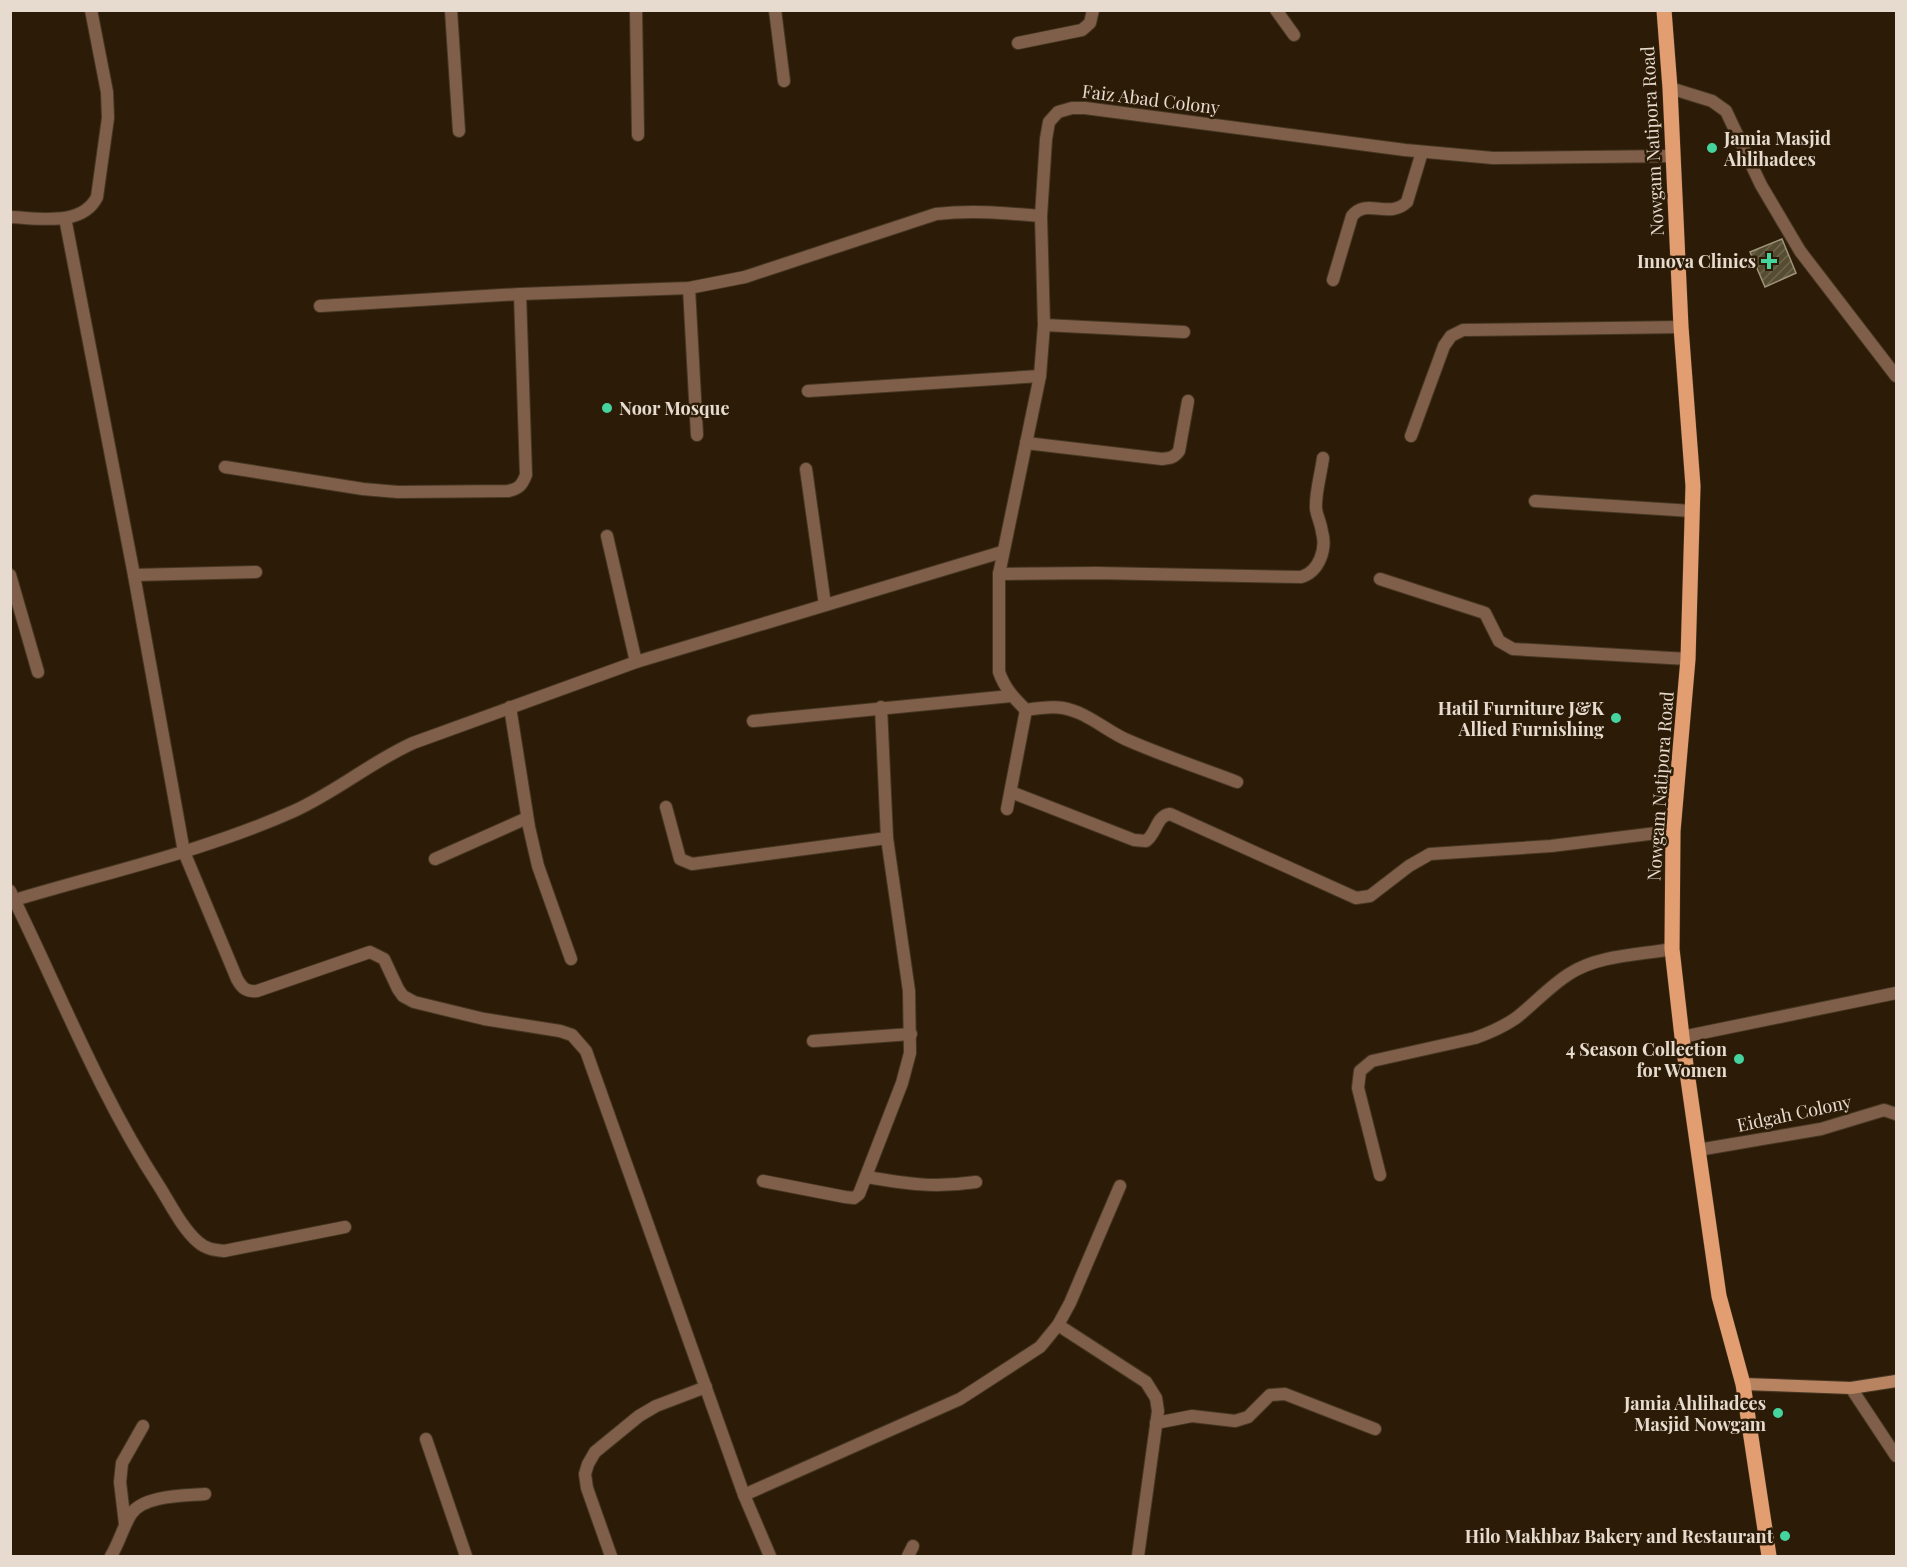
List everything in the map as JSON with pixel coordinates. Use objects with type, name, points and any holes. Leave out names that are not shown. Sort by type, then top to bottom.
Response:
[{"type":"main road","name":"Nowgam Natipora Road","points":[[1664,10],[1674,156],[1681,327],[1693,486],[1688,659],[1673,831],[1672,949],[1682,1037],[1719,1296],[1743,1384],[1769,1557]]},
{"type":"main road","points":[[1743,1384],[1851,1388],[1896,1381]]},
{"type":"street","points":[[10,217],[65,218],[81,214],[92,207],[97,197],[108,118],[107,92],[91,10]]},
{"type":"street","points":[[451,10],[459,131]]},
{"type":"street","points":[[636,10],[638,135]]},
{"type":"street","points":[[775,10],[784,81]]},
{"type":"street","points":[[1018,44],[1082,30],[1090,23],[1093,10]]},
{"type":"street","points":[[1276,10],[1294,35]]},
{"type":"street","points":[[1670,88],[1712,101],[1726,111],[1761,185],[1800,251],[1896,376]]},
{"type":"street","name":"Faiz Abad Colony","points":[[1026,710],[1011,696],[999,672],[999,574],[1040,376],[1044,325],[1041,216],[1046,139],[1049,122],[1058,112],[1072,108],[1085,108],[1422,152],[1493,158],[1674,156]]},
{"type":"street","points":[[1333,280],[1352,216],[1356,211],[1364,208],[1395,210],[1407,202],[1422,152]]},
{"type":"street","points":[[321,306],[520,294],[689,288],[745,277],[936,214],[988,211],[1041,216]]},
{"type":"street","points":[[65,218],[134,575],[184,852],[237,980],[249,992],[256,992],[370,952],[384,959],[398,989],[403,996],[414,1002],[484,1019],[560,1031],[572,1035],[579,1042],[586,1051],[744,1496],[770,1557]]},
{"type":"street","points":[[689,288],[697,435]]},
{"type":"street","points":[[225,467],[363,489],[398,492],[517,489],[523,483],[526,475],[520,294]]},
{"type":"street","points":[[1044,325],[1184,332]]},
{"type":"street","points":[[1411,436],[1444,346],[1451,336],[1463,330],[1681,327]]},
{"type":"street","points":[[808,391],[1040,376]]},
{"type":"street","points":[[1026,443],[1162,459],[1174,457],[1179,452],[1188,400]]},
{"type":"street","points":[[999,574],[1096,573],[1300,577],[1308,575],[1319,563],[1324,546],[1323,533],[1316,510],[1323,458]]},
{"type":"street","points":[[806,469],[825,605]]},
{"type":"street","points":[[1535,501],[1692,511]]},
{"type":"street","points":[[608,536],[636,662]]},
{"type":"street","points":[[345,1227],[224,1251],[212,1250],[200,1244],[189,1232],[138,1155],[86,1053],[13,895],[184,852],[266,823],[319,798],[397,750],[636,662],[1002,552]]},
{"type":"street","points":[[134,575],[256,572]]},
{"type":"street","points":[[10,575],[38,672]]},
{"type":"street","points":[[1380,579],[1485,613],[1499,641],[1513,649],[1688,659]]},
{"type":"street","points":[[753,722],[881,707],[1011,696]]},
{"type":"street","points":[[510,707],[527,818],[538,866],[571,959]]},
{"type":"street","points":[[763,1181],[845,1197],[854,1198],[859,1194],[902,1083],[910,1053],[909,991],[887,838],[881,707]]},
{"type":"street","points":[[1007,809],[1026,710],[1048,707],[1073,711],[1136,744],[1237,782]]},
{"type":"street","points":[[1011,792],[1134,840],[1146,841],[1152,837],[1161,817],[1170,814],[1356,898],[1370,896],[1409,866],[1430,854],[1551,846],[1673,831]]},
{"type":"street","points":[[666,807],[680,859],[692,864],[887,838]]},
{"type":"street","points":[[435,859],[527,818]]},
{"type":"street","points":[[1380,1175],[1358,1088],[1360,1071],[1366,1065],[1372,1061],[1475,1038],[1490,1032],[1515,1018],[1569,974],[1588,965],[1604,960],[1672,949]]},
{"type":"street","points":[[1682,1037],[1896,993]]},
{"type":"street","points":[[813,1041],[911,1034]]},
{"type":"street","name":"Eidgah Colony","points":[[1698,1150],[1821,1129],[1884,1110],[1896,1114]]},
{"type":"street","points":[[867,1177],[927,1186],[976,1182]]},
{"type":"street","points":[[744,1496],[960,1399],[1040,1347],[1058,1325],[1070,1303],[1120,1185]]},
{"type":"street","points":[[1058,1325],[1146,1382],[1156,1398],[1158,1411],[1138,1557]]},
{"type":"street","points":[[612,1557],[587,1488],[585,1474],[588,1464],[595,1452],[639,1416],[656,1406],[706,1387]]},
{"type":"street","points":[[1851,1388],[1896,1456]]},
{"type":"street","points":[[1156,1423],[1192,1416],[1235,1421],[1248,1416],[1270,1395],[1285,1394],[1374,1429]]},
{"type":"street","points":[[126,1524],[120,1482],[122,1463],[127,1451],[144,1426]]},
{"type":"street","points":[[426,1439],[465,1557]]},
{"type":"street","points":[[111,1557],[126,1524],[139,1505],[149,1501],[205,1494]]},
{"type":"building","points":[[1782,239],[1796,273],[1765,287],[1750,252]]},
{"type":"place","name":"Jamia Masjid Ahlihadees","points":[[1712,148]]},
{"type":"place","name":"Innova Clinics","points":[[1769,261]]},
{"type":"place","name":"Noor Mosque","points":[[607,408]]},
{"type":"place","name":"Hatil Furniture J&K Allied Furnishing","points":[[1616,718]]},
{"type":"place","name":"4 Season Collection for Women","points":[[1739,1059]]},
{"type":"place","name":"Jamia Ahlihadees Masjid Nowgam","points":[[1778,1413]]},
{"type":"place","name":"Hilo Makhbaz Bakery and Restaurant","points":[[1785,1536]]}]
